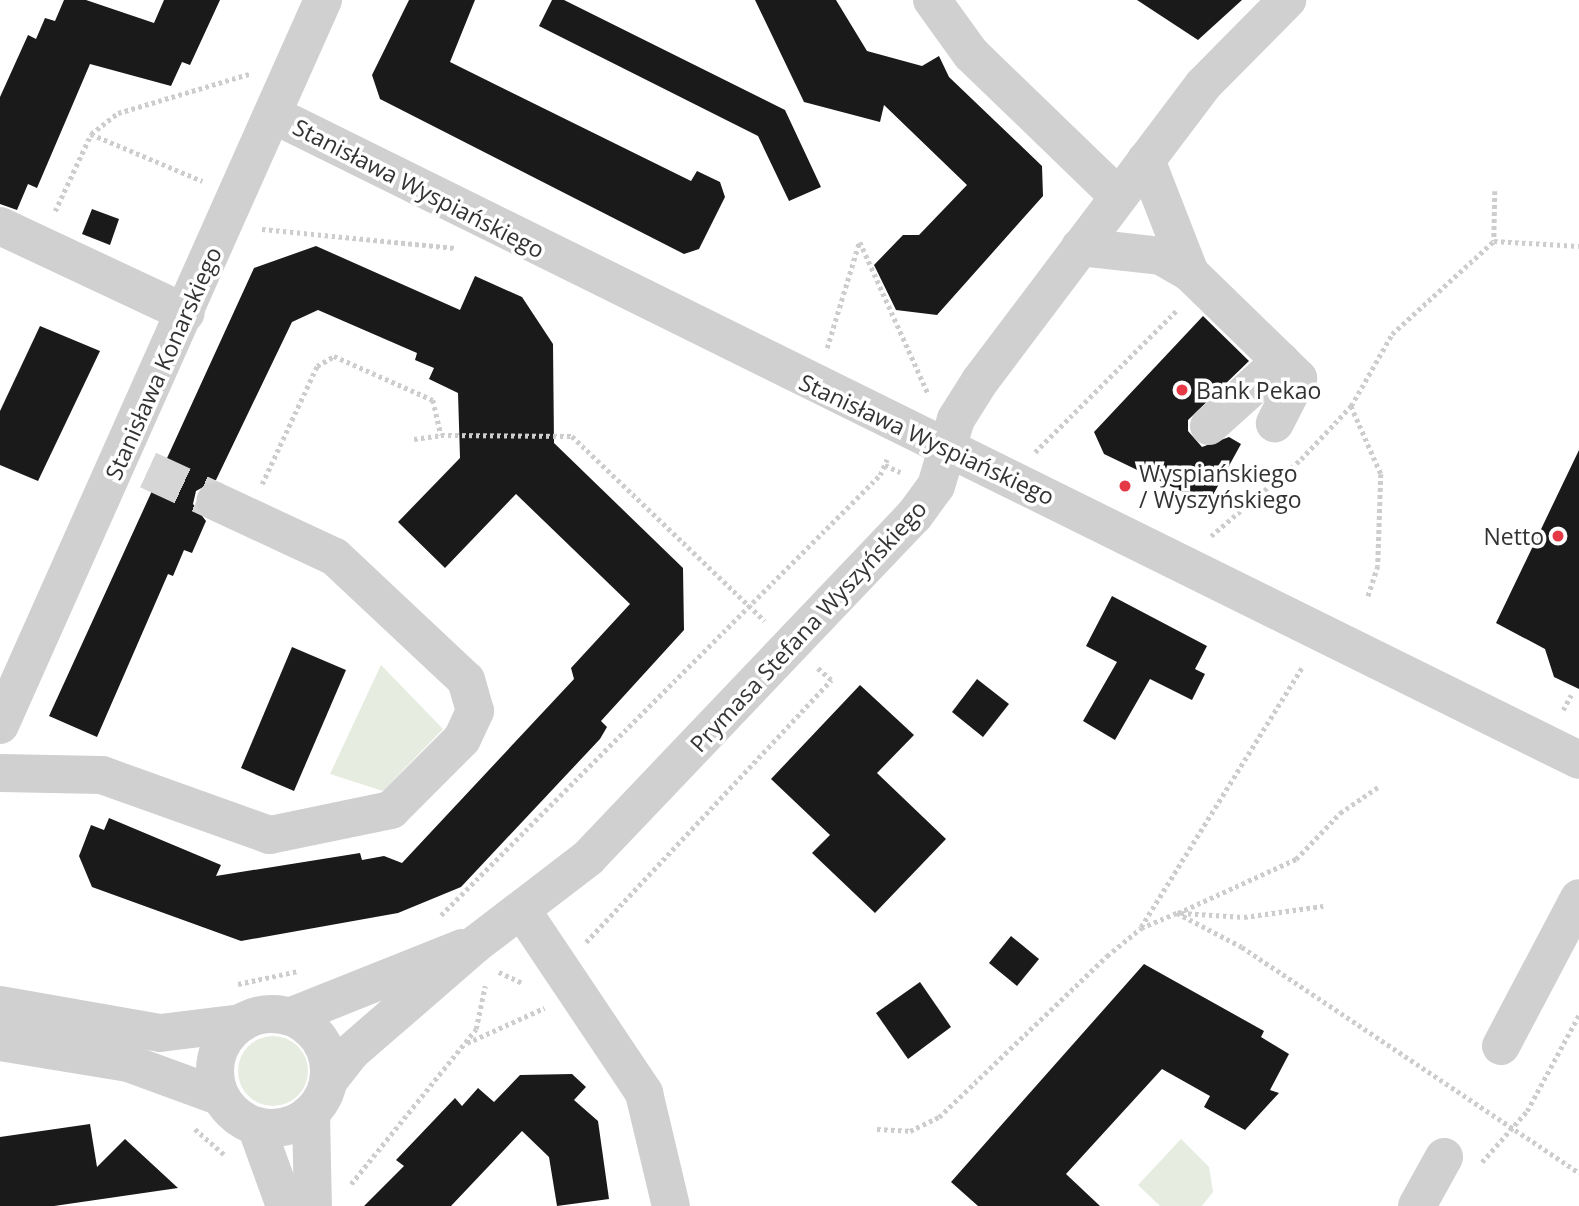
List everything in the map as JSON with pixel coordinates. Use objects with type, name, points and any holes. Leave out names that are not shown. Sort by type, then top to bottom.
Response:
[{"type":"street","name":"Stanisława Konarskiego","points":[[0,725],[134,465],[186,313],[276,116],[323,0]]},
{"type":"street","points":[[932,0],[971,54],[1118,196]]},
{"type":"street","name":"Prymasa Stefana Wyszyńskiego","points":[[330,1079],[350,1053],[482,955],[523,912],[624,822],[915,516],[936,486],[956,419],[980,381],[1202,85],[1287,0]]},
{"type":"street","name":"Stanisława Wyspiańskiego","points":[[276,116],[1579,760]]},
{"type":"street","points":[[1146,160],[1196,279]]},
{"type":"street","points":[[0,226],[186,313]]},
{"type":"street","points":[[1080,247],[1161,256],[1196,279],[1298,378],[1275,422]]},
{"type":"street","points":[[1209,426],[1281,361]]},
{"type":"street","points":[[0,774],[102,775],[270,835],[391,810],[463,739],[475,711],[466,680],[335,557],[231,508]]},
{"type":"street","points":[[1501,1046],[1579,898]]},
{"type":"street","points":[[523,912],[547,989],[644,1093],[670,1206]]},
{"type":"street","name":"Prymasa Stefana Wyszyńskiego","points":[[292,1016],[482,955]]},
{"type":"street","points":[[0,1005],[160,1033],[241,1023],[266,1014],[292,1016],[318,1035],[330,1079],[311,1114],[304,1204]]},
{"type":"street","points":[[221,1097],[219,1050],[241,1023]]},
{"type":"street","points":[[0,1042],[128,1063],[221,1097],[256,1126],[304,1204]]},
{"type":"street","points":[[256,1126],[285,1127],[311,1114]]},
{"type":"street","points":[[1417,1206],[1444,1157]]},
{"type":"path","points":[[40,243],[91,134],[118,113],[250,73]]},
{"type":"path","points":[[91,134],[203,182]]},
{"type":"path","points":[[1494,241],[1495,191]]},
{"type":"path","points":[[257,229],[465,249]]},
{"type":"path","points":[[1207,540],[1301,459],[1351,406],[1392,334],[1494,241],[1579,246]]},
{"type":"path","points":[[824,360],[860,242],[928,393]]},
{"type":"path","points":[[1035,451],[1196,279]]},
{"type":"path","points":[[231,508],[317,366],[334,356],[433,400],[440,435]]},
{"type":"path","points":[[1351,406],[1381,474],[1378,566],[1368,596]]},
{"type":"path","points":[[414,439],[440,435],[572,436],[749,607]]},
{"type":"path","points":[[436,920],[749,607],[885,465],[888,456]]},
{"type":"path","points":[[885,465],[907,475]]},
{"type":"path","points":[[877,1129],[910,1131],[939,1117],[1141,928],[1303,667]]},
{"type":"path","points":[[466,1044],[540,1014],[547,989],[587,941],[831,680]]},
{"type":"path","points":[[1141,928],[1296,859],[1340,813],[1378,788]]},
{"type":"path","points":[[1177,913],[1244,917],[1323,906]]},
{"type":"path","points":[[1177,913],[1242,947],[1579,1173]]},
{"type":"path","points":[[482,955],[547,989],[555,1012]]},
{"type":"path","points":[[223,987],[304,969]]},
{"type":"path","points":[[304,1204],[340,1199],[466,1044],[481,1019],[485,980]]},
{"type":"path","points":[[1511,1128],[1579,1015]]},
{"type":"path","points":[[186,1121],[234,1163]]},
{"type":"shaded area","points":[[381,665],[443,729],[383,791],[330,774]]},
{"type":"shaded area","points":[[266,1036],[280,1036],[293,1041],[303,1051],[308,1071],[303,1091],[293,1101],[280,1106],[266,1106],[253,1101],[243,1091],[238,1078],[238,1064],[243,1051],[253,1041]]},
{"type":"shaded area","points":[[1181,1139],[1209,1167],[1213,1192],[1202,1206],[1160,1206],[1138,1185]]},
{"type":"building","points":[[64,0],[86,0],[154,23],[164,0],[220,0],[190,65],[182,62],[171,86],[90,64],[37,188],[28,184],[17,210],[0,204],[0,97],[28,35],[36,39],[45,18],[55,21]]},
{"type":"building","points":[[409,0],[475,0],[450,62],[691,181],[697,171],[720,182],[725,197],[699,249],[684,254],[380,99],[372,75]]},
{"type":"building","points":[[552,0],[564,0],[785,110],[821,187],[789,201],[758,136],[539,26]]},
{"type":"building","points":[[755,0],[836,0],[867,51],[922,66],[939,56],[949,77],[1042,166],[1043,196],[937,315],[896,310],[874,265],[903,235],[919,235],[967,185],[884,105],[880,122],[804,102]]},
{"type":"building","points":[[1137,0],[1242,0],[1198,40]]},
{"type":"building","points":[[92,209],[119,219],[110,245],[82,234]]},
{"type":"building","points":[[316,246],[460,310],[475,276],[522,297],[553,344],[554,443],[683,568],[684,630],[601,721],[607,727],[600,739],[461,887],[398,913],[241,941],[92,887],[79,856],[91,825],[104,830],[109,818],[221,865],[216,876],[360,853],[362,860],[384,856],[402,863],[574,679],[571,668],[630,604],[516,494],[445,568],[398,522],[460,458],[458,393],[429,379],[434,368],[415,360],[417,353],[318,310],[292,322],[216,480],[196,491],[193,504],[206,521],[192,553],[184,550],[173,576],[168,574],[97,737],[49,716],[254,268]]},
{"type":"building","name":"Bank Pekao","points":[[1203,316],[1249,361],[1188,420],[1188,431],[1202,447],[1229,437],[1241,444],[1208,504],[1104,454],[1094,432]]},
{"type":"building","points":[[40,326],[100,351],[38,481],[0,465],[0,411]]},
{"type":"building","name":"Netto","points":[[1579,450],[1579,689],[1554,677],[1545,649],[1496,623]]},
{"type":"building","points":[[1112,596],[1207,646],[1195,669],[1205,674],[1192,700],[1150,679],[1115,740],[1083,721],[1117,662],[1086,646]]},
{"type":"building","points":[[292,647],[346,670],[294,791],[241,768]]},
{"type":"building","points":[[977,679],[1009,704],[983,737],[952,712]]},
{"type":"building","points":[[860,685],[914,735],[877,773],[946,839],[875,913],[812,853],[830,835],[771,779]]},
{"type":"building","points":[[1011,936],[1039,959],[1017,986],[989,963]]},
{"type":"building","points":[[1144,964],[1264,1031],[1261,1037],[1289,1054],[1270,1090],[1279,1093],[1245,1130],[1204,1107],[1210,1096],[1162,1069],[1066,1174],[1100,1206],[978,1206],[951,1182]]},
{"type":"building","points":[[920,982],[951,1027],[908,1059],[876,1013]]},
{"type":"building","points":[[572,1074],[586,1087],[574,1100],[598,1121],[609,1199],[557,1206],[549,1157],[522,1131],[451,1206],[364,1206],[404,1166],[396,1160],[455,1098],[462,1106],[478,1088],[494,1102],[520,1075]]},
{"type":"building","points":[[90,1124],[97,1167],[125,1139],[178,1188],[54,1206],[0,1206],[0,1137]]},
{"type":"tunnel","points":[[148,470],[215,501]]},
{"type":"place","name":"Bank Pekao","points":[[1182,390]]},
{"type":"place","name":"Wyspiańskiego / Wyszyńskiego","points":[[1125,486]]},
{"type":"place","name":"Netto","points":[[1558,536]]}]
